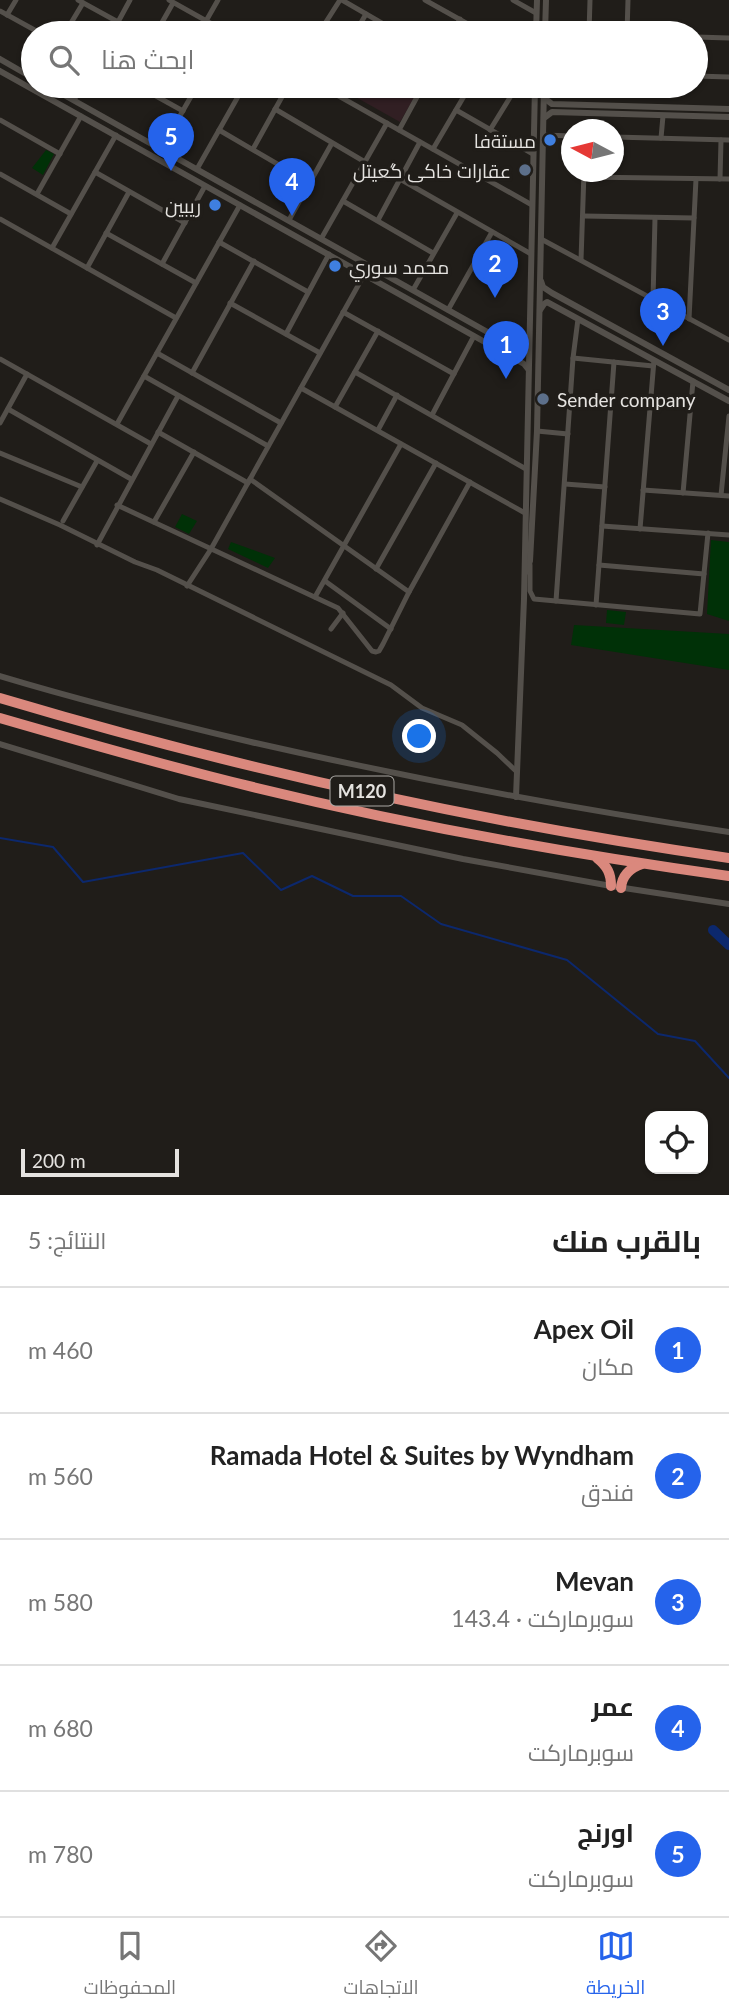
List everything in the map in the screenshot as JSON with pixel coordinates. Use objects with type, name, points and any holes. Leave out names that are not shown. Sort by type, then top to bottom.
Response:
[{"type":"highway","name":"M120","points":[[0,698],[198,752],[355,790],[494,819],[729,858]]},
{"type":"highway","name":"M120","points":[[0,718],[210,776],[361,811],[593,856],[729,876]]},
{"type":"highway","points":[[593,856],[608,870],[616,887],[627,872],[645,864]]},
{"type":"street","points":[[7,15],[16,0]]},
{"type":"street","points":[[119,21],[130,0]]},
{"type":"street","points":[[162,21],[171,1],[206,21],[218,0]]},
{"type":"street","points":[[327,21],[341,0],[351,2],[378,21]]},
{"type":"street","points":[[425,0],[463,21]]},
{"type":"street","points":[[513,0],[536,13]]},
{"type":"street","points":[[536,21],[537,0]]},
{"type":"street","points":[[545,21],[546,0]]},
{"type":"street","points":[[589,21],[590,0]]},
{"type":"street","points":[[627,21],[628,0]]},
{"type":"street","points":[[71,21],[81,2],[116,21]]},
{"type":"street","points":[[0,11],[21,23]]},
{"type":"street","points":[[362,21],[366,14]]},
{"type":"street","points":[[708,37],[729,38]]},
{"type":"street","points":[[0,59],[21,71]]},
{"type":"street","points":[[0,71],[21,83]]},
{"type":"street","points":[[708,76],[729,77]]},
{"type":"street","points":[[49,98],[512,357],[524,364],[528,371]]},
{"type":"street","points":[[70,98],[516,348],[525,348],[529,340]]},
{"type":"street","points":[[160,98],[183,111]]},
{"type":"street","points":[[161,149],[190,98]]},
{"type":"street","points":[[197,169],[237,98]]},
{"type":"street","points":[[253,149],[281,98]]},
{"type":"street","points":[[344,98],[532,205]]},
{"type":"street","points":[[399,130],[416,98]]},
{"type":"street","points":[[433,149],[463,98]]},
{"type":"street","points":[[490,130],[510,98]]},
{"type":"street","points":[[516,797],[535,98]]},
{"type":"street","points":[[544,98],[552,104],[729,109]]},
{"type":"street","points":[[544,98],[531,596],[534,599],[700,614],[708,533]]},
{"type":"street","points":[[552,104],[549,107],[552,113]]},
{"type":"street","points":[[275,109],[365,162]]},
{"type":"street","points":[[716,109],[716,117]]},
{"type":"street","points":[[456,110],[533,154]]},
{"type":"street","points":[[543,120],[552,113],[729,117]]},
{"type":"street","points":[[37,194],[81,116]]},
{"type":"street","points":[[661,138],[663,116]]},
{"type":"street","points":[[0,130],[2,121],[60,153]]},
{"type":"street","points":[[321,239],[387,123]]},
{"type":"street","points":[[219,130],[310,183]]},
{"type":"street","points":[[52,248],[116,135]]},
{"type":"street","points":[[543,135],[561,136]]},
{"type":"street","points":[[624,137],[729,140]]},
{"type":"street","points":[[720,179],[721,140]]},
{"type":"street","points":[[377,220],[421,142]]},
{"type":"street","points":[[289,220],[332,143]]},
{"type":"street","points":[[176,169],[181,160]]},
{"type":"street","points":[[533,169],[542,170]]},
{"type":"street","points":[[95,172],[185,223]]},
{"type":"street","points":[[0,174],[71,214]]},
{"type":"street","points":[[624,176],[729,179]]},
{"type":"street","points":[[400,179],[531,254]]},
{"type":"street","points":[[689,319],[696,179]]},
{"type":"street","points":[[581,260],[584,182]]},
{"type":"street","points":[[162,264],[205,186]]},
{"type":"street","points":[[87,268],[129,192]]},
{"type":"street","points":[[343,201],[433,253]]},
{"type":"street","points":[[117,425],[240,205]]},
{"type":"street","points":[[413,290],[457,212]]},
{"type":"street","points":[[584,216],[694,218]]},
{"type":"street","points":[[653,300],[655,218]]},
{"type":"street","points":[[0,219],[176,318]]},
{"type":"street","points":[[448,310],[492,232]]},
{"type":"street","points":[[106,233],[196,284]]},
{"type":"street","points":[[541,239],[729,340]]},
{"type":"street","points":[[219,242],[308,292]]},
{"type":"street","points":[[286,334],[329,254]]},
{"type":"street","points":[[349,266],[355,257]]},
{"type":"street","points":[[192,373],[254,261]]},
{"type":"street","points":[[187,586],[211,549],[364,275]]},
{"type":"street","points":[[540,280],[552,293],[729,390]]},
{"type":"street","points":[[547,302],[546,297],[552,293]]},
{"type":"street","points":[[539,312],[547,302]]},
{"type":"street","points":[[547,302],[653,363],[729,401]]},
{"type":"street","points":[[230,303],[320,353]]},
{"type":"street","points":[[343,312],[454,374]]},
{"type":"street","points":[[556,601],[578,319]]},
{"type":"street","points":[[335,407],[378,331]]},
{"type":"street","points":[[432,415],[474,336]]},
{"type":"street","points":[[512,357],[517,355],[516,348]]},
{"type":"street","points":[[157,353],[281,423]]},
{"type":"street","points":[[573,358],[653,363]]},
{"type":"street","points":[[0,359],[151,444]]},
{"type":"street","points":[[596,605],[614,362]]},
{"type":"street","points":[[640,529],[653,363]]},
{"type":"street","points":[[355,372],[526,469]]},
{"type":"street","points":[[0,423],[27,374]]},
{"type":"street","points":[[144,376],[268,446]]},
{"type":"street","points":[[683,492],[693,381]]},
{"type":"street","points":[[708,389],[713,381]]},
{"type":"street","points":[[301,388],[525,513]]},
{"type":"street","points":[[378,430],[397,395]]},
{"type":"street","points":[[97,545],[178,396]]},
{"type":"street","points":[[8,409],[131,479]]},
{"type":"street","points":[[527,409],[537,410]]},
{"type":"street","points":[[721,495],[729,416]]},
{"type":"street","points":[[537,431],[568,434]]},
{"type":"street","points":[[158,432],[249,481],[409,592]]},
{"type":"street","points":[[315,597],[401,444]]},
{"type":"street","points":[[153,522],[194,452]]},
{"type":"street","points":[[0,453],[82,487]]},
{"type":"street","points":[[63,521],[97,461]]},
{"type":"street","points":[[376,569],[436,463]]},
{"type":"street","points":[[117,506],[338,608],[372,651],[376,652],[470,482]]},
{"type":"street","points":[[565,484],[605,487]]},
{"type":"street","points":[[643,490],[729,496]]},
{"type":"street","points":[[0,499],[157,570],[391,685],[422,708],[462,725],[497,752],[517,772]]},
{"type":"street","points":[[602,526],[729,535]]},
{"type":"street","points":[[524,574],[530,561]]},
{"type":"street","points":[[599,565],[704,574]]},
{"type":"street","points":[[325,581],[391,629]]},
{"type":"street","points":[[331,629],[343,612]]},
{"type":"street","points":[[0,676],[161,721],[333,761],[516,797],[729,832]]},
{"type":"street","points":[[0,744],[179,799],[463,859],[729,904]]},
{"type":"shaded area","points":[[357,98],[414,98],[400,122]]},
{"type":"green space","points":[[46,150],[54,154],[43,175],[32,168]]},
{"type":"green space","points":[[182,514],[197,521],[189,534],[175,527]]},
{"type":"green space","points":[[711,540],[729,542],[729,621],[707,614]]},
{"type":"green space","points":[[231,542],[275,558],[268,568],[228,549]]},
{"type":"green space","points":[[607,610],[626,612],[624,625],[606,623]]},
{"type":"green space","points":[[574,625],[729,634],[729,670],[571,645]]},
{"type":"waterway","points":[[0,838],[53,847],[83,882],[243,853],[281,890],[312,876],[353,896],[401,896],[441,924],[567,960],[658,1034],[695,1041],[729,1078]]},
{"type":"waterway","points":[[713,930],[729,945]]},
{"type":"place","name":"مستةفا","points":[[550,140]]},
{"type":"place","name":"عقارات خاكى گعيتل","points":[[525,170]]},
{"type":"place","name":"اورنج","points":[[171,171]]},
{"type":"place","name":"ريبين","points":[[215,205]]},
{"type":"place","name":"عمر","points":[[292,216]]},
{"type":"place","name":"محمد سوري","points":[[335,266]]},
{"type":"place","name":"Ramada Hotel & Suites by Wyndham","points":[[495,298]]},
{"type":"place","name":"Mevan","points":[[663,346]]},
{"type":"place","name":"Apex Oil","points":[[506,379]]},
{"type":"place","name":"Sender company","points":[[543,399]]}]
